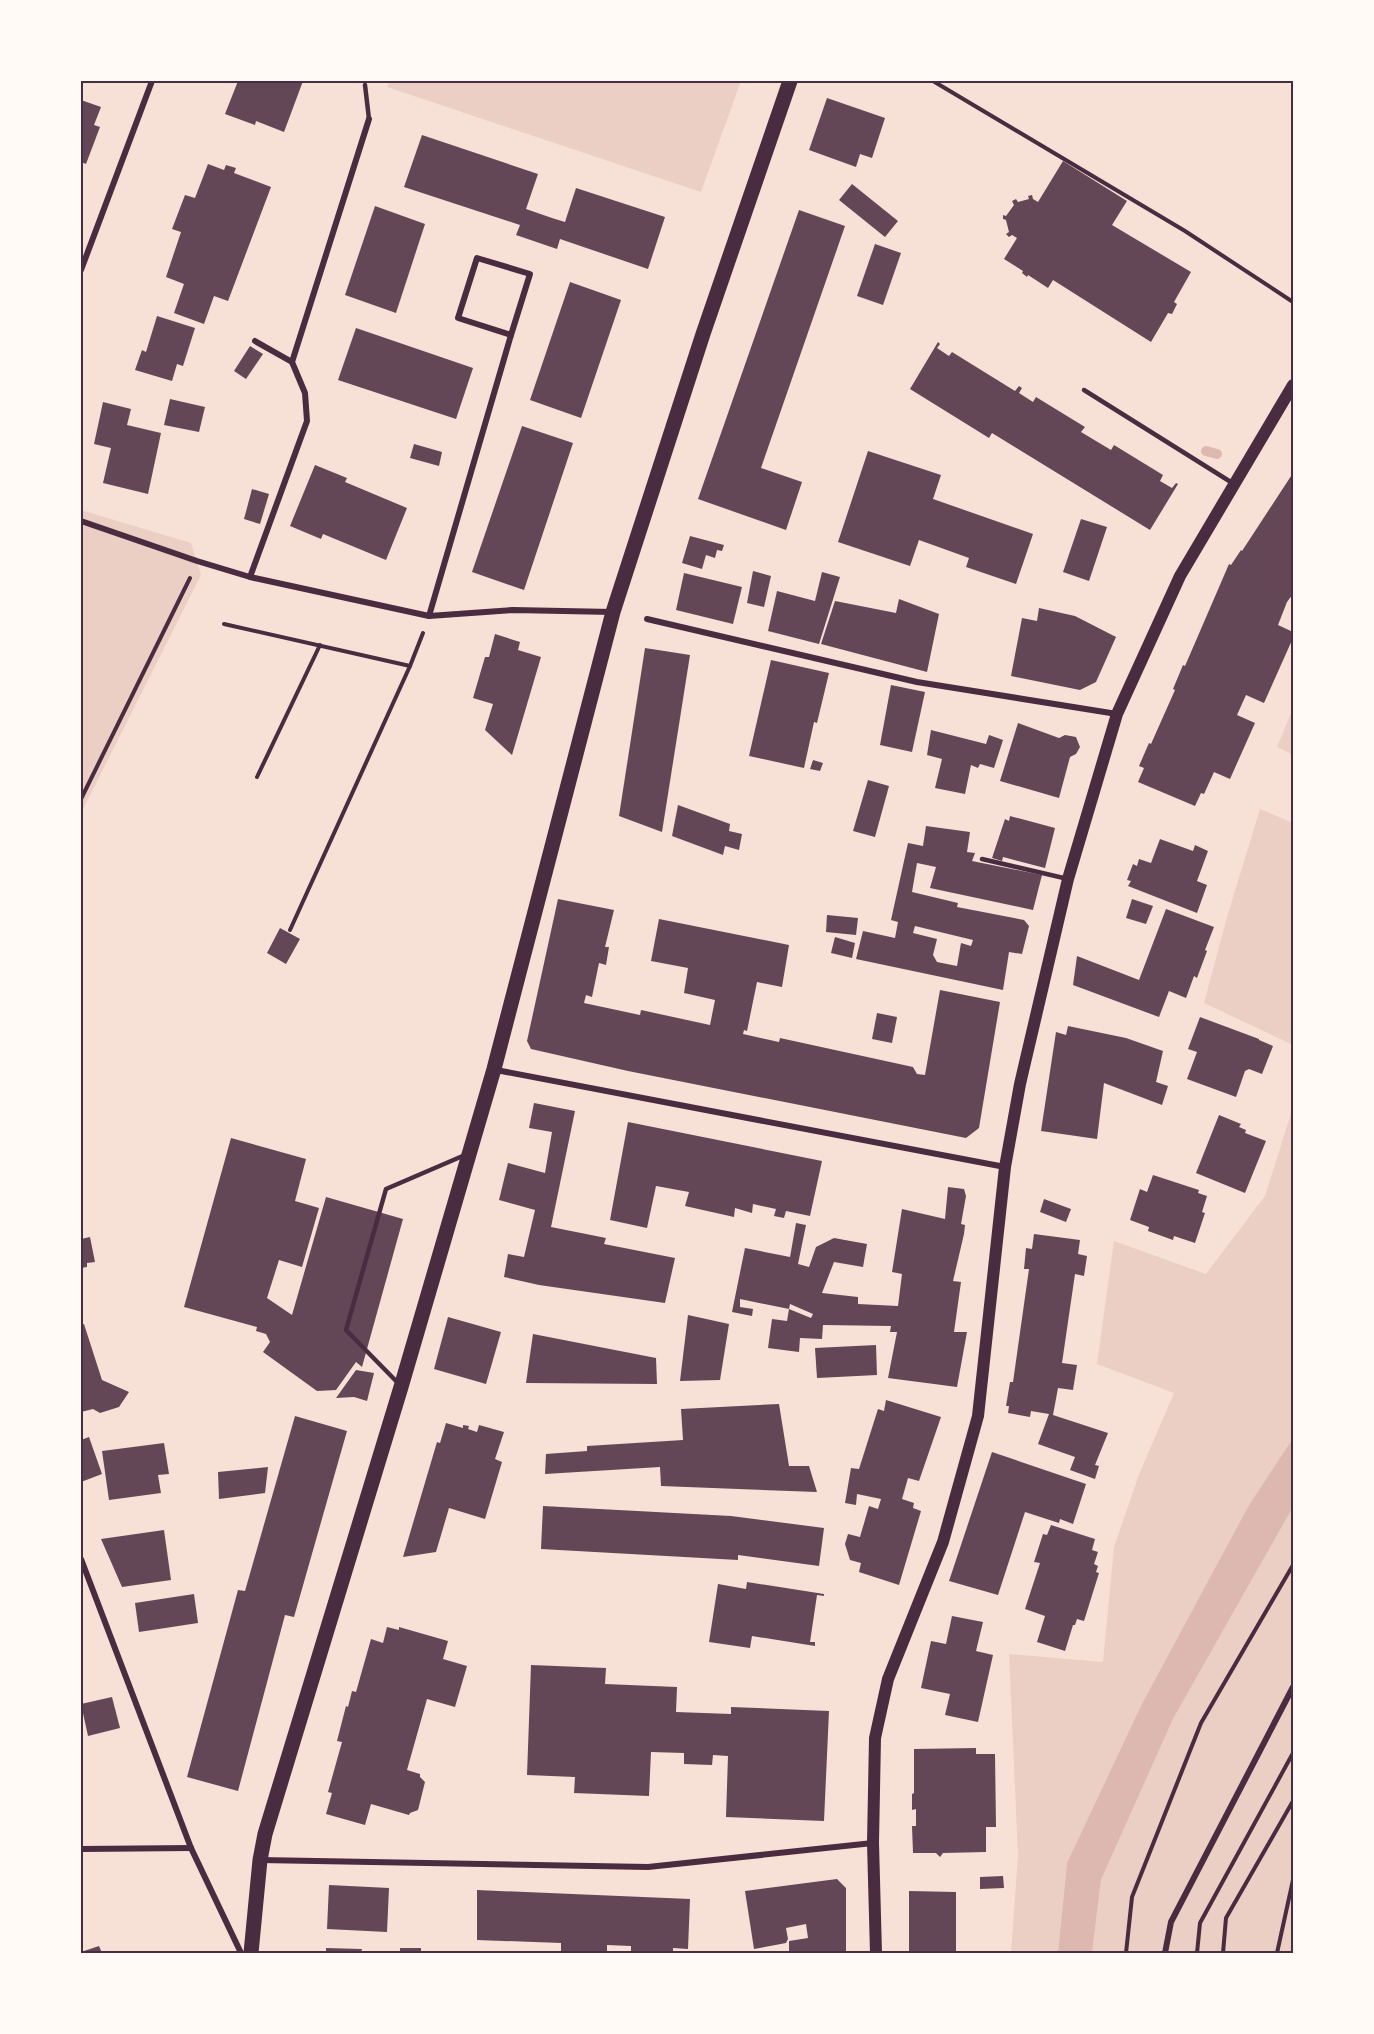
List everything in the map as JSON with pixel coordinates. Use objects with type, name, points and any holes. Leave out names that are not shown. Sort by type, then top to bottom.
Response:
[{"type":"main road","points":[[251,1953],[260,1860],[269,1822],[401,1387],[494,1069],[613,612],[703,334],[790,81]]},
{"type":"main road","points":[[876,1953],[873,1843],[875,1738],[888,1679],[943,1542],[978,1416],[1005,1167],[1020,1084],[1068,879],[1117,714],[1180,576],[1293,385]]},
{"type":"street","points":[[81,270],[152,81]]},
{"type":"street","points":[[292,362],[369,118]]},
{"type":"street","points":[[429,616],[530,274],[477,258],[459,318],[511,335]]},
{"type":"street","points":[[250,577],[307,421],[305,393],[292,362],[255,341]]},
{"type":"street","points":[[81,520],[250,577],[429,616],[513,610],[613,612]]},
{"type":"street","points":[[647,619],[917,682],[1117,714]]},
{"type":"street","points":[[494,1069],[1005,1167]]},
{"type":"street","points":[[81,1559],[191,1848],[242,1953]]},
{"type":"street","points":[[1165,1953],[1171,1922],[1293,1687]]},
{"type":"street","points":[[260,1860],[648,1867],[873,1843]]},
{"type":"street","points":[[81,1849],[191,1848]]},
{"type":"lane","points":[[365,85],[369,118]]},
{"type":"lane","points":[[1084,390],[1234,484]]},
{"type":"lane","points":[[982,859],[1068,879]]},
{"type":"lane","points":[[401,1387],[346,1330],[386,1189],[470,1153]]},
{"type":"path","points":[[933,81],[1185,231],[1293,302]]},
{"type":"path","points":[[81,799],[185,590],[197,561]]},
{"type":"path","points":[[290,930],[410,666],[429,616]]},
{"type":"path","points":[[224,624],[410,666]]},
{"type":"path","points":[[257,777],[320,645]]},
{"type":"path","points":[[1126,1953],[1132,1897],[1201,1723],[1293,1565]]},
{"type":"path","points":[[1197,1953],[1200,1923],[1293,1753]]},
{"type":"path","points":[[1223,1953],[1226,1918],[1293,1801]]},
{"type":"path","points":[[1278,1953],[1293,1880]]},
{"type":"shaded area","points":[[390,81],[741,81],[701,192],[387,87]]},
{"type":"shaded area","points":[[81,510],[191,543],[201,575],[81,813]]},
{"type":"shaded area","points":[[1293,708],[1293,755],[1277,747]]},
{"type":"shaded area","points":[[1260,809],[1293,823],[1293,1045],[1204,1003]]},
{"type":"shaded area","points":[[1293,1107],[1293,1438],[1249,1505],[1067,1863],[1058,1953],[1011,1953],[1018,1855],[1009,1654],[1103,1662],[1114,1547],[1140,1472],[1174,1393],[1097,1364],[1114,1241],[1206,1274],[1265,1196]]},
{"type":"shaded area","points":[[1293,1438],[1293,1507],[1173,1719],[1101,1880],[1092,1953],[1058,1953],[1067,1863],[1142,1704],[1249,1505]]},
{"type":"shaded area","points":[[1293,1507],[1293,1953],[1092,1953],[1101,1880],[1173,1719]]},
{"type":"building","points":[[238,81],[303,81],[284,132],[256,121],[255,125],[225,114]]},
{"type":"building","points":[[827,98],[885,118],[872,158],[860,154],[856,167],[809,150]]},
{"type":"building","points":[[81,100],[101,107],[94,125],[100,127],[86,164],[81,162]]},
{"type":"building","points":[[422,135],[538,174],[526,209],[552,218],[565,222],[576,188],[665,217],[648,269],[560,239],[557,249],[516,235],[520,225],[404,187]]},
{"type":"building","points":[[1063,161],[1127,201],[1112,225],[1191,272],[1174,302],[1177,304],[1172,314],[1168,313],[1151,342],[1053,280],[1048,288],[1028,275],[1027,277],[1022,273],[1023,271],[1004,259],[1017,238],[1006,234],[1009,232],[1003,215],[1006,216],[1014,205],[1012,201],[1016,199],[1018,202],[1029,199],[1028,196],[1032,195],[1033,199],[1038,202]]},
{"type":"building","points":[[208,164],[224,170],[226,165],[236,168],[234,173],[271,187],[228,301],[214,296],[204,324],[174,313],[184,284],[166,277],[181,232],[172,229],[185,195],[195,198]]},
{"type":"building","points":[[852,184],[898,221],[885,237],[839,200]]},
{"type":"building","points":[[375,206],[425,224],[396,313],[345,295]]},
{"type":"building","points":[[799,210],[845,226],[761,468],[802,482],[786,530],[698,499]]},
{"type":"building","points":[[875,244],[901,253],[883,305],[857,296]]},
{"type":"building","points":[[570,282],[621,300],[581,418],[530,400]]},
{"type":"building","points":[[157,316],[195,328],[183,366],[177,364],[172,381],[135,370],[142,350],[146,352]]},
{"type":"building","points":[[356,328],[473,368],[456,419],[338,380]]},
{"type":"building","points":[[938,342],[940,344],[937,348],[949,356],[952,352],[1015,391],[1019,386],[1022,388],[1019,393],[1033,402],[1036,397],[1085,427],[1081,432],[1111,450],[1114,445],[1163,475],[1160,481],[1172,488],[1176,483],[1178,484],[1150,530],[992,433],[989,438],[910,389]]},
{"type":"building","points":[[250,346],[263,354],[246,379],[234,371]]},
{"type":"building","points":[[170,399],[205,407],[199,432],[164,425]]},
{"type":"building","points":[[103,402],[131,409],[127,425],[161,433],[148,494],[103,483],[111,448],[94,444]]},
{"type":"building","points":[[522,426],[573,443],[524,590],[472,572]]},
{"type":"building","points":[[414,444],[442,452],[439,466],[410,458]]},
{"type":"building","points":[[868,451],[941,475],[933,499],[1033,534],[1016,584],[966,567],[969,558],[919,540],[910,566],[838,542]]},
{"type":"building","points":[[315,465],[347,478],[345,482],[407,508],[386,560],[323,534],[321,539],[290,526]]},
{"type":"building","points":[[1293,473],[1293,594],[1287,602],[1278,625],[1293,632],[1293,638],[1264,703],[1246,695],[1237,715],[1255,723],[1230,779],[1214,772],[1204,794],[1201,793],[1195,806],[1138,782],[1144,768],[1139,766],[1149,743],[1151,744],[1175,690],[1173,689],[1183,665],[1185,666],[1229,564],[1231,565],[1242,551]]},
{"type":"building","points":[[252,489],[269,494],[260,524],[244,519]]},
{"type":"building","points":[[1081,519],[1107,527],[1089,581],[1063,572]]},
{"type":"building","points":[[690,536],[724,545],[722,551],[717,550],[715,558],[706,555],[702,569],[682,563]]},
{"type":"building","points":[[753,571],[771,576],[764,607],[747,603]]},
{"type":"building","points":[[822,572],[840,577],[819,644],[768,631],[777,591],[815,601]]},
{"type":"building","points":[[684,573],[742,587],[733,624],[676,610]]},
{"type":"building","points":[[899,599],[939,614],[927,672],[821,644],[835,601],[896,613]]},
{"type":"building","points":[[1039,608],[1075,616],[1116,637],[1096,682],[1080,690],[1011,676],[1022,618],[1037,621]]},
{"type":"building","points":[[495,634],[520,642],[518,650],[541,657],[512,755],[485,730],[493,704],[473,698],[485,657],[489,657]]},
{"type":"building","points":[[645,648],[690,655],[662,832],[619,816]]},
{"type":"building","points":[[771,660],[829,673],[817,723],[814,722],[804,768],[749,756]]},
{"type":"building","points":[[891,685],[925,692],[912,752],[880,745]]},
{"type":"building","points":[[1018,723],[1059,738],[1065,735],[1076,737],[1080,747],[1076,754],[1070,757],[1059,798],[1000,781]]},
{"type":"building","points":[[931,730],[986,744],[989,735],[1003,740],[994,768],[980,764],[978,768],[971,765],[965,794],[935,788],[942,759],[927,755]]},
{"type":"building","points":[[813,760],[823,763],[820,771],[810,769]]},
{"type":"building","points":[[868,780],[889,786],[875,837],[853,831]]},
{"type":"building","points":[[678,805],[730,824],[729,831],[742,834],[739,850],[725,846],[723,855],[672,836]]},
{"type":"building","points":[[1010,816],[1055,828],[1045,868],[1003,857],[1002,861],[992,858],[1005,819],[1009,821]]},
{"type":"building","points":[[926,826],[970,832],[967,852],[975,853],[972,861],[1042,875],[1033,910],[930,888],[936,867],[917,863],[912,892],[958,903],[957,907],[1024,920],[1029,926],[1022,954],[1009,952],[1003,990],[856,959],[863,931],[895,938],[898,922],[891,920],[908,843],[923,846]],"holes":[[[915,926],[973,940],[971,946],[961,943],[957,966],[937,962],[933,955],[937,939],[913,933]]]},
{"type":"building","points":[[1160,839],[1193,851],[1195,845],[1208,851],[1197,881],[1207,885],[1197,913],[1128,886],[1131,881],[1127,880],[1133,864],[1137,866],[1139,859],[1151,863]]},
{"type":"building","points":[[558,899],[614,910],[605,947],[609,947],[606,965],[599,963],[592,997],[586,995],[584,1003],[640,1015],[641,1010],[710,1025],[715,1000],[684,993],[688,968],[651,961],[659,919],[789,945],[782,987],[757,982],[747,1031],[744,1030],[743,1034],[779,1042],[780,1038],[913,1067],[917,1074],[925,1075],[940,990],[1000,1002],[979,1128],[966,1138],[628,1071],[531,1049],[527,1041]]},
{"type":"building","points":[[1132,899],[1153,906],[1146,924],[1126,918]]},
{"type":"building","points":[[1166,909],[1214,927],[1197,978],[1194,976],[1186,998],[1169,991],[1159,1017],[1073,985],[1077,956],[1139,980]]},
{"type":"building","points":[[827,915],[858,918],[856,935],[826,932]]},
{"type":"building","points":[[280,928],[300,939],[286,964],[267,953]]},
{"type":"building","points":[[835,937],[855,943],[852,958],[831,953]]},
{"type":"building","points":[[877,1013],[897,1017],[892,1043],[872,1039]]},
{"type":"building","points":[[1200,1017],[1273,1046],[1262,1074],[1249,1069],[1245,1071],[1236,1097],[1187,1079],[1197,1052],[1188,1049]]},
{"type":"building","points":[[1068,1026],[1126,1038],[1163,1051],[1156,1082],[1168,1086],[1162,1105],[1104,1083],[1097,1139],[1041,1131],[1056,1032],[1066,1035]]},
{"type":"building","points":[[534,1103],[575,1111],[551,1227],[606,1238],[604,1244],[675,1258],[665,1303],[539,1285],[504,1277],[508,1254],[524,1257],[535,1210],[499,1200],[508,1163],[545,1173],[552,1132],[529,1128]]},
{"type":"building","points":[[1219,1115],[1241,1124],[1239,1127],[1246,1130],[1245,1133],[1266,1141],[1245,1193],[1196,1173]]},
{"type":"building","points":[[628,1122],[822,1161],[810,1216],[786,1211],[784,1218],[774,1216],[776,1209],[753,1204],[752,1213],[735,1208],[734,1217],[685,1206],[689,1192],[656,1186],[647,1228],[610,1220]]},
{"type":"building","points":[[231,1138],[306,1159],[295,1201],[319,1208],[302,1267],[279,1260],[267,1298],[292,1315],[326,1197],[403,1219],[362,1367],[356,1362],[336,1390],[317,1391],[263,1352],[270,1342],[266,1334],[256,1331],[257,1327],[184,1307]]},
{"type":"building","points":[[1153,1175],[1199,1190],[1198,1193],[1207,1196],[1202,1212],[1205,1213],[1195,1243],[1174,1236],[1173,1240],[1148,1231],[1149,1227],[1130,1220],[1140,1189],[1147,1192]]},
{"type":"building","points":[[948,1187],[964,1189],[966,1196],[961,1224],[965,1225],[964,1234],[953,1281],[961,1282],[954,1332],[967,1332],[957,1387],[888,1378],[897,1332],[890,1332],[891,1326],[823,1325],[822,1339],[800,1338],[799,1352],[768,1348],[772,1319],[787,1321],[789,1309],[740,1299],[740,1307],[753,1309],[752,1316],[732,1312],[745,1248],[790,1257],[796,1223],[806,1225],[798,1264],[809,1267],[816,1247],[834,1238],[867,1244],[863,1267],[834,1262],[822,1293],[858,1297],[858,1304],[898,1306],[902,1274],[892,1272],[902,1209],[945,1219]],"holes":[[[790,1304],[813,1314],[811,1318],[789,1309]]]},
{"type":"building","points":[[1044,1199],[1071,1209],[1066,1222],[1040,1212]]},
{"type":"building","points":[[1034,1234],[1080,1240],[1078,1254],[1087,1256],[1084,1276],[1075,1274],[1062,1363],[1077,1365],[1073,1390],[1058,1388],[1053,1415],[1108,1433],[1095,1465],[1099,1466],[1095,1479],[1070,1470],[1075,1457],[1038,1444],[1049,1414],[1031,1411],[1030,1417],[1008,1413],[1009,1406],[1006,1406],[1010,1382],[1013,1382],[1029,1269],[1024,1269],[1026,1248],[1032,1249]]},
{"type":"building","points":[[90,1237],[95,1262],[87,1263],[87,1267],[81,1268],[81,1239]]},
{"type":"building","points":[[688,1315],[729,1324],[720,1380],[680,1381]]},
{"type":"building","points":[[448,1317],[501,1332],[486,1384],[434,1369]]},
{"type":"building","points":[[84,1324],[102,1380],[129,1392],[119,1407],[100,1413],[93,1409],[81,1412],[81,1325]]},
{"type":"building","points":[[533,1334],[656,1358],[657,1384],[526,1383]]},
{"type":"building","points":[[876,1345],[877,1375],[817,1378],[815,1348]]},
{"type":"building","points":[[356,1370],[374,1373],[367,1401],[354,1397],[336,1398]]},
{"type":"building","points":[[886,1400],[941,1417],[919,1481],[908,1478],[902,1499],[914,1503],[913,1508],[921,1511],[899,1585],[859,1572],[861,1563],[850,1560],[845,1544],[848,1534],[860,1537],[869,1506],[878,1509],[881,1499],[857,1494],[856,1505],[845,1503],[851,1468],[859,1469],[878,1409],[884,1411]]},
{"type":"building","points":[[779,1404],[789,1466],[809,1466],[817,1492],[661,1486],[660,1467],[545,1474],[546,1454],[587,1451],[587,1446],[683,1440],[681,1409]]},
{"type":"building","points":[[295,1416],[347,1431],[294,1617],[285,1615],[238,1791],[187,1777],[238,1590],[245,1591]]},
{"type":"building","points":[[446,1423],[463,1428],[463,1425],[469,1426],[468,1429],[477,1432],[479,1425],[504,1432],[495,1459],[502,1462],[485,1519],[449,1508],[436,1552],[403,1557],[437,1442],[440,1443]]},
{"type":"building","points":[[89,1437],[102,1474],[81,1482],[81,1440]]},
{"type":"building","points":[[164,1443],[169,1474],[158,1475],[161,1493],[109,1500],[102,1451]]},
{"type":"building","points":[[992,1452],[1086,1484],[1073,1524],[1060,1519],[1059,1523],[1025,1512],[998,1595],[949,1581]]},
{"type":"building","points":[[268,1467],[265,1493],[219,1499],[218,1472]]},
{"type":"building","points":[[543,1506],[731,1516],[824,1528],[819,1566],[738,1555],[738,1560],[541,1549]]},
{"type":"building","points":[[1051,1525],[1095,1539],[1092,1550],[1098,1552],[1094,1564],[1098,1566],[1096,1572],[1099,1573],[1084,1621],[1077,1619],[1073,1625],[1065,1651],[1037,1642],[1045,1616],[1025,1609],[1040,1563],[1034,1562],[1043,1534],[1047,1535]]},
{"type":"building","points":[[164,1530],[171,1580],[122,1587],[101,1539]]},
{"type":"building","points":[[747,1582],[824,1594],[824,1596],[817,1595],[810,1642],[815,1642],[815,1646],[752,1636],[750,1648],[709,1642],[718,1584],[746,1589]]},
{"type":"building","points":[[194,1594],[198,1623],[139,1632],[135,1603]]},
{"type":"building","points":[[952,1616],[983,1622],[976,1651],[993,1655],[978,1722],[945,1715],[950,1694],[921,1688],[931,1641],[946,1644]]},
{"type":"building","points":[[387,1627],[399,1630],[399,1627],[448,1641],[443,1659],[467,1666],[455,1707],[427,1699],[407,1770],[420,1774],[425,1782],[418,1810],[409,1815],[371,1804],[365,1825],[326,1814],[332,1793],[328,1792],[342,1742],[337,1741],[346,1706],[348,1707],[352,1691],[356,1692],[371,1639],[383,1643]]},
{"type":"building","points":[[531,1665],[606,1668],[605,1684],[677,1687],[676,1712],[731,1714],[731,1707],[829,1711],[824,1821],[726,1817],[728,1756],[713,1755],[712,1765],[684,1764],[684,1753],[651,1752],[649,1796],[574,1793],[575,1777],[527,1775]]},
{"type":"building","points":[[112,1697],[120,1728],[88,1736],[81,1704]]},
{"type":"building","points":[[976,1748],[976,1754],[995,1754],[996,1827],[986,1827],[986,1852],[943,1853],[940,1857],[936,1853],[913,1853],[912,1826],[916,1826],[916,1809],[912,1810],[914,1749]]},
{"type":"building","points":[[1003,1876],[1004,1888],[980,1889],[980,1877]]},
{"type":"building","points":[[837,1879],[846,1888],[846,1953],[789,1953],[789,1941],[808,1938],[806,1924],[786,1928],[788,1939],[786,1943],[754,1949],[745,1891]]},
{"type":"building","points":[[329,1885],[389,1888],[387,1932],[327,1929]]},
{"type":"building","points":[[477,1890],[690,1899],[688,1949],[673,1948],[673,1953],[631,1952],[631,1946],[607,1945],[607,1953],[561,1953],[561,1943],[477,1940]]},
{"type":"building","points":[[909,1891],[956,1892],[956,1953],[909,1953]]},
{"type":"building","points":[[99,1946],[102,1953],[81,1953],[81,1952]]},
{"type":"building","points":[[326,1948],[362,1949],[361,1953],[326,1953]]},
{"type":"building","points":[[400,1948],[421,1948],[421,1953],[400,1953]]},
{"type":"waterway","points":[[1206,451],[1217,454]]}]
